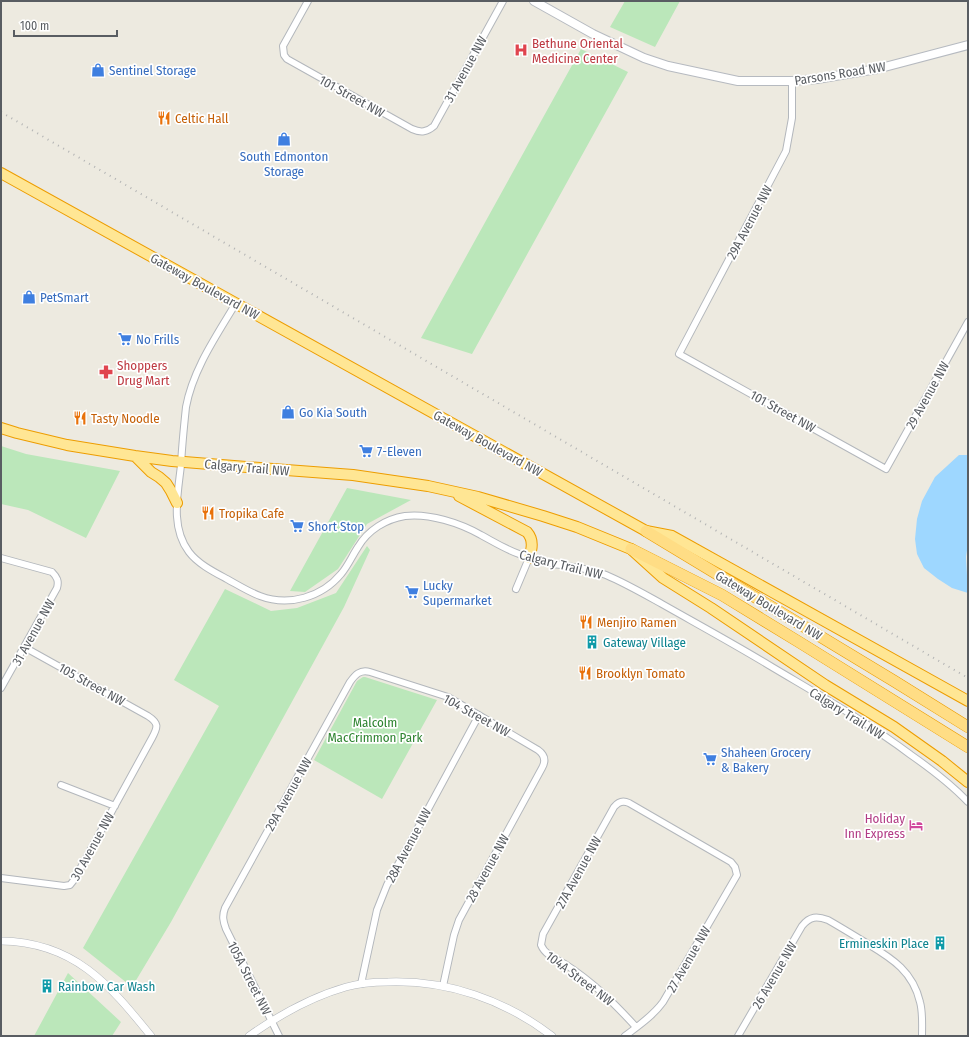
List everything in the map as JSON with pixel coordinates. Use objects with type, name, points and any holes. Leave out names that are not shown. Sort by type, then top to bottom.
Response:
[{"type":"highway","name":"Gateway Boulevard NW","points":[[1,172],[646,531],[968,727]]},
{"type":"highway","name":"Calgary Trail NW","points":[[1,428],[67,446],[135,456],[353,475],[404,482],[478,497],[560,521],[631,549],[728,599],[968,748]]},
{"type":"highway","points":[[135,456],[151,472],[166,483],[177,503]]},
{"type":"highway","points":[[446,490],[527,532],[532,541],[529,558]]},
{"type":"highway","points":[[646,531],[672,536],[968,701]]},
{"type":"highway","points":[[631,549],[663,578],[711,608],[825,685],[894,727],[942,761],[968,782]]},
{"type":"main road","name":"Parsons Road NW","points":[[534,1],[611,43],[661,64],[738,81],[792,82],[817,79],[877,69],[968,45]]},
{"type":"street","name":"101 Street NW","points":[[308,1],[283,46],[284,55],[290,62],[415,131],[423,132]]},
{"type":"street","name":"31 Avenue NW","points":[[423,132],[434,126],[503,1]]},
{"type":"street","name":"29A Avenue NW","points":[[679,354],[786,151],[792,118],[792,82]]},
{"type":"street","points":[[181,461],[186,407],[191,387],[196,374],[236,303]]},
{"type":"street","name":"29 Avenue NW","points":[[886,469],[968,322]]},
{"type":"street","name":"101 Street NW","points":[[679,354],[886,469]]},
{"type":"street","name":"Calgary Trail NW","points":[[181,461],[177,503],[178,522],[185,546],[194,558],[210,570],[262,597],[276,601],[299,600],[311,596],[328,587],[343,572],[364,538],[381,524],[390,520],[410,516],[431,517],[460,525],[503,547],[529,558],[551,564],[593,571],[608,576],[700,625],[851,714],[955,788],[968,802]]},
{"type":"street","name":"31 Avenue NW","points":[[1,558],[48,570],[54,574],[58,581],[57,588],[1,688]]},
{"type":"street","points":[[516,589],[529,558]]},
{"type":"street","name":"105 Street NW","points":[[24,647],[148,716],[155,721],[157,725]]},
{"type":"street","name":"104 Street NW","points":[[359,672],[367,671],[448,697],[538,750],[544,757]]},
{"type":"street","name":"29A Avenue NW","points":[[222,919],[225,908],[350,682],[359,672]]},
{"type":"street","name":"28A Avenue NW","points":[[361,984],[377,910],[387,885],[479,715]]},
{"type":"street","name":"30 Avenue NW","points":[[1,878],[68,886],[74,880],[115,806],[152,738],[157,725]]},
{"type":"street","name":"28 Avenue NW","points":[[443,986],[454,935],[459,920],[542,768],[544,757]]},
{"type":"street","name":"30 Avenue NW","points":[[61,785],[115,806]]},
{"type":"street","name":"27A Avenue NW","points":[[541,945],[543,934],[599,833],[614,807],[618,802],[621,802]]},
{"type":"street","name":"27 Avenue NW","points":[[621,802],[629,802],[731,862],[737,870],[736,877],[663,1002],[653,1014],[625,1036]]},
{"type":"street","name":"26 Avenue NW","points":[[738,1036],[802,926],[808,920],[814,918],[828,920],[892,959],[906,972],[915,987],[920,1002],[922,1036]]},
{"type":"street","name":"105A Street NW","points":[[222,919],[280,1036]]},
{"type":"street","points":[[1,941],[21,942],[43,947],[79,963],[110,988],[151,1036]]},
{"type":"street","name":"104A Street NW","points":[[541,945],[547,953],[603,992],[636,1027]]},
{"type":"street","points":[[249,1036],[302,1004],[340,989],[361,984],[404,982],[427,983],[469,992],[498,1003],[529,1020],[552,1036]]},
{"type":"green space","points":[[625,1],[680,1],[655,47],[610,27]]},
{"type":"green space","points":[[581,49],[628,72],[472,354],[421,338]]},
{"type":"green space","points":[[1,446],[26,454],[120,471],[86,538],[28,510],[1,504]]},
{"type":"green space","points":[[347,488],[411,500],[367,524],[338,569],[305,592],[290,591]]},
{"type":"green space","points":[[367,546],[370,550],[344,607],[171,922],[132,987],[83,948],[219,706],[174,680],[225,589],[271,611],[297,608],[336,593]]},
{"type":"green space","name":"Malcolm MacCrimmon Park","points":[[363,677],[437,700],[382,799],[314,760],[357,681]]},
{"type":"green space","points":[[68,973],[121,1022],[112,1036],[34,1036]]},
{"type":"water","points":[[959,455],[968,455],[968,544],[966,557],[968,593],[952,588],[924,568],[917,554],[915,539],[917,519],[922,501],[935,477]]},
{"type":"railway","points":[[1,112],[968,678]]},
{"type":"place","name":"Bethune Oriental Medicine Center","points":[[521,50]]},
{"type":"place","name":"Sentinel Storage","points":[[98,70]]},
{"type":"place","name":"Celtic Hall","points":[[164,118]]},
{"type":"place","name":"South Edmonton Storage","points":[[284,139]]},
{"type":"place","name":"PetSmart","points":[[29,297]]},
{"type":"place","name":"No Frills","points":[[125,339]]},
{"type":"place","name":"Shoppers Drug Mart","points":[[106,372]]},
{"type":"place","name":"Go Kia South","points":[[288,412]]},
{"type":"place","name":"Tasty Noodle","points":[[80,418]]},
{"type":"place","name":"7-Eleven","points":[[366,451]]},
{"type":"place","name":"Tropika Cafe","points":[[208,513]]},
{"type":"place","name":"Short Stop","points":[[297,526]]},
{"type":"place","name":"Lucky Supermarket","points":[[412,592]]},
{"type":"place","name":"Menjiro Ramen","points":[[586,622]]},
{"type":"place","name":"Gateway Village","points":[[592,642]]},
{"type":"place","name":"Brooklyn Tomato","points":[[585,673]]},
{"type":"place","name":"Shaheen Grocery & Bakery","points":[[710,759]]},
{"type":"place","name":"Holiday Inn Express","points":[[916,825]]},
{"type":"place","name":"Ermineskin Place","points":[[940,943]]},
{"type":"place","name":"Rainbow Car Wash","points":[[47,986]]}]
